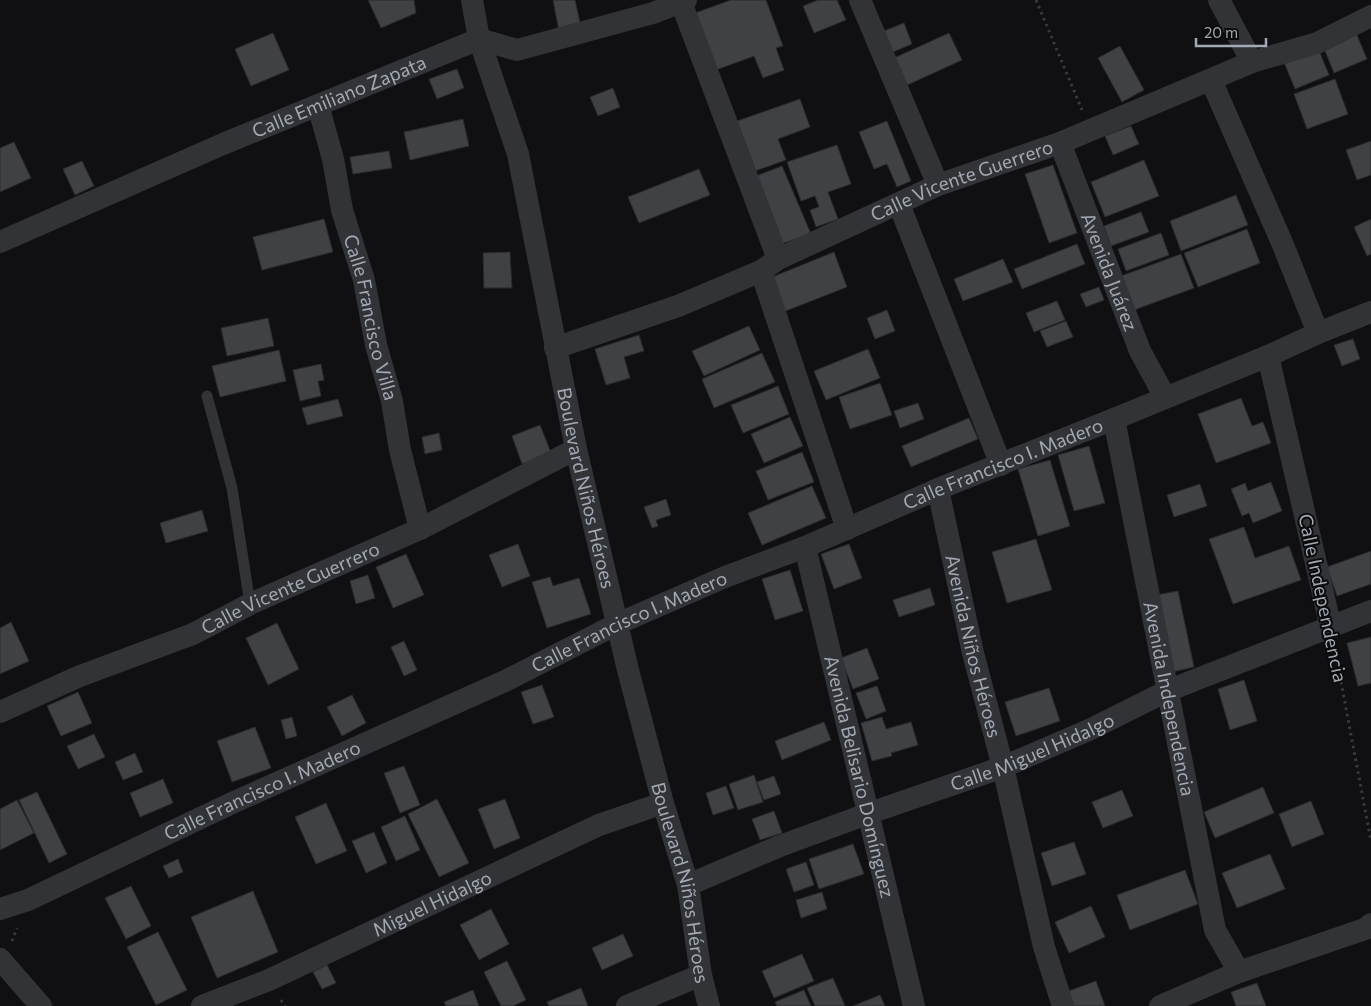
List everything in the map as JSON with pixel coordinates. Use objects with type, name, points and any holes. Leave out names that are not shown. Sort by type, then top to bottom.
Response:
[{"type":"street","name":"Boulevard Niños Héroes","points":[[472,0],[479,39],[518,154],[576,449],[628,670],[663,803],[688,885],[701,974],[709,1006]]},
{"type":"street","points":[[860,0],[938,186]]},
{"type":"street","points":[[1219,0],[1252,62]]},
{"type":"street","points":[[479,39],[517,50],[653,13],[684,1],[770,265],[847,529]]},
{"type":"street","name":"Calle Vicente Guerrero","points":[[555,348],[678,306],[938,186],[1091,131],[1252,62],[1317,42],[1370,21]]},
{"type":"street","name":"Calle Emiliano Zapata","points":[[0,242],[223,144],[479,39]]},
{"type":"street","points":[[1212,80],[1283,245],[1318,333]]},
{"type":"street","name":"Calle Francisco Villa","points":[[318,106],[333,159],[342,210],[364,280],[376,344],[392,401],[400,450],[420,529]]},
{"type":"street","name":"Avenida Juárez","points":[[1060,143],[1140,351],[1165,397]]},
{"type":"street","points":[[899,204],[1001,465]]},
{"type":"street","name":"Calle Francisco I. Madero","points":[[0,909],[28,900],[232,804],[505,681],[617,624],[725,577],[805,547],[938,489],[1114,419],[1371,312]]},
{"type":"street","name":"Calle Independencia","points":[[1268,356],[1331,628]]},
{"type":"street","name":"Avenida Independencia","points":[[1114,419],[1215,930],[1239,972]]},
{"type":"street","name":"Calle Vicente Guerrero","points":[[0,712],[80,676],[192,634],[250,604],[420,529],[576,449]]},
{"type":"street","name":"Avenida Niños Héroes","points":[[938,489],[973,652],[1003,767],[1044,947],[1063,1006]]},
{"type":"street","name":"Avenida Belisario Domínguez","points":[[805,547],[914,1006]]},
{"type":"street","name":"Calle Miguel Hidalgo","points":[[688,885],[780,846],[1003,767],[1091,729],[1167,691],[1371,611]]},
{"type":"street","name":"Miguel Hidalgo","points":[[202,1006],[269,980],[599,825],[663,803]]},
{"type":"street","points":[[1160,1006],[1239,972],[1369,932]]},
{"type":"street","points":[[2,961],[41,1006]]},
{"type":"street","points":[[627,1006],[701,974]]},
{"type":"lane","points":[[208,396],[232,488],[250,604]]},
{"type":"path","points":[[1036,0],[1091,131]]},
{"type":"path","name":"Calle Independencia","points":[[1331,628],[1371,841]]},
{"type":"path","points":[[2,961],[28,900]]},
{"type":"building","points":[[368,0],[414,0],[416,13],[381,28]]},
{"type":"building","points":[[553,0],[575,0],[581,27],[559,31]]},
{"type":"building","points":[[731,0],[766,0],[783,46],[776,48],[784,70],[763,78],[754,56],[716,70],[695,13]]},
{"type":"building","points":[[818,0],[837,0],[846,20],[814,33],[803,6]]},
{"type":"building","points":[[904,23],[912,44],[888,54],[879,33]]},
{"type":"building","points":[[273,33],[289,70],[251,86],[235,49]]},
{"type":"building","points":[[949,33],[962,60],[905,86],[892,59]]},
{"type":"building","points":[[1356,33],[1367,59],[1334,73],[1323,46]]},
{"type":"building","points":[[1120,46],[1144,90],[1122,102],[1098,58]]},
{"type":"building","points":[[1318,48],[1329,75],[1295,89],[1284,62]]},
{"type":"building","points":[[457,69],[464,88],[437,99],[429,79]]},
{"type":"building","points":[[1335,79],[1348,114],[1307,129],[1294,94]]},
{"type":"building","points":[[613,88],[620,107],[598,116],[590,97]]},
{"type":"building","points":[[800,99],[810,127],[778,139],[786,160],[755,171],[737,121]]},
{"type":"building","points":[[463,119],[469,146],[410,160],[404,132]]},
{"type":"building","points":[[887,121],[911,181],[897,187],[887,164],[874,169],[859,132]]},
{"type":"building","points":[[1131,126],[1139,144],[1113,155],[1105,136]]},
{"type":"building","points":[[1371,141],[1371,175],[1357,180],[1346,150]]},
{"type":"building","points":[[14,142],[31,178],[0,192],[0,148]]},
{"type":"building","points":[[837,145],[851,184],[828,192],[838,219],[816,227],[810,210],[819,207],[815,196],[801,201],[787,162]]},
{"type":"building","points":[[389,151],[392,168],[353,174],[350,157]]},
{"type":"building","points":[[1144,160],[1159,196],[1105,217],[1091,182]]},
{"type":"building","points":[[82,161],[94,186],[75,195],[63,169]]},
{"type":"building","points":[[1053,165],[1077,233],[1049,243],[1025,174]]},
{"type":"building","points":[[782,166],[811,234],[781,244],[756,176]]},
{"type":"building","points":[[699,169],[710,195],[639,223],[628,197]]},
{"type":"building","points":[[1236,195],[1248,225],[1181,251],[1170,221]]},
{"type":"building","points":[[1141,212],[1149,232],[1111,246],[1104,226]]},
{"type":"building","points":[[324,219],[333,252],[262,270],[253,237]]},
{"type":"building","points":[[1371,219],[1371,254],[1367,256],[1354,227]]},
{"type":"building","points":[[1247,229],[1260,263],[1198,287],[1184,253]]},
{"type":"building","points":[[1161,233],[1169,255],[1126,271],[1118,249]]},
{"type":"building","points":[[1077,244],[1085,264],[1022,289],[1014,269]]},
{"type":"building","points":[[510,252],[512,288],[484,288],[483,253]]},
{"type":"building","points":[[834,252],[847,287],[783,312],[770,278]]},
{"type":"building","points":[[1181,254],[1194,288],[1134,310],[1121,276]]},
{"type":"building","points":[[1003,259],[1013,282],[963,301],[954,279]]},
{"type":"building","points":[[1099,287],[1104,300],[1086,307],[1080,294]]},
{"type":"building","points":[[1057,301],[1065,320],[1034,332],[1026,313]]},
{"type":"building","points":[[887,310],[895,331],[875,339],[867,318]]},
{"type":"building","points":[[268,318],[274,346],[227,356],[221,328]]},
{"type":"building","points":[[1066,321],[1073,337],[1047,347],[1040,331]]},
{"type":"building","points":[[749,326],[760,350],[704,376],[692,351]]},
{"type":"building","points":[[639,335],[644,351],[624,357],[630,378],[606,385],[595,349]]},
{"type":"building","points":[[1353,339],[1360,359],[1342,366],[1334,345]]},
{"type":"building","points":[[868,349],[880,378],[826,400],[814,371]]},
{"type":"building","points":[[279,350],[286,381],[220,397],[212,366]]},
{"type":"building","points":[[762,353],[775,382],[714,408],[702,379]]},
{"type":"building","points":[[321,364],[324,380],[318,381],[321,396],[300,401],[293,370]]},
{"type":"building","points":[[880,383],[892,415],[850,429],[839,397]]},
{"type":"building","points":[[778,386],[789,414],[743,433],[731,405]]},
{"type":"building","points":[[1241,398],[1252,426],[1263,422],[1271,443],[1216,463],[1198,414]]},
{"type":"building","points":[[338,399],[343,416],[307,425],[302,408]]},
{"type":"building","points":[[918,403],[924,419],[900,428],[894,411]]},
{"type":"building","points":[[790,417],[803,446],[764,463],[751,434]]},
{"type":"building","points":[[969,418],[978,439],[911,467],[902,446]]},
{"type":"building","points":[[540,425],[551,453],[522,464],[512,436]]},
{"type":"building","points":[[439,433],[442,450],[425,454],[422,437]]},
{"type":"building","points":[[1089,446],[1105,503],[1074,511],[1058,455]]},
{"type":"building","points":[[802,452],[814,482],[768,500],[756,471]]},
{"type":"building","points":[[1050,460],[1070,526],[1038,536],[1018,469]]},
{"type":"building","points":[[1271,482],[1282,511],[1253,523],[1249,513],[1242,516],[1231,489],[1245,483],[1248,491]]},
{"type":"building","points":[[1200,484],[1207,506],[1174,517],[1167,495]]},
{"type":"building","points":[[812,486],[826,518],[762,545],[748,513]]},
{"type":"building","points":[[666,499],[671,515],[656,520],[658,526],[652,528],[644,507]]},
{"type":"building","points":[[202,510],[208,531],[166,543],[160,523]]},
{"type":"building","points":[[1244,527],[1255,558],[1289,546],[1301,580],[1233,604],[1209,539]]},
{"type":"building","points":[[1036,539],[1052,590],[1007,603],[992,552]]},
{"type":"building","points":[[518,544],[530,576],[502,587],[489,555]]},
{"type":"building","points":[[849,544],[862,578],[834,589],[821,554]]},
{"type":"building","points":[[1371,551],[1371,584],[1337,596],[1327,567]]},
{"type":"building","points":[[406,554],[424,595],[393,608],[376,567]]},
{"type":"building","points":[[790,570],[803,611],[775,620],[762,579]]},
{"type":"building","points":[[368,575],[375,598],[356,604],[350,581]]},
{"type":"building","points":[[550,577],[553,586],[579,578],[591,614],[547,628],[532,582]]},
{"type":"building","points":[[930,588],[935,605],[899,617],[893,600]]},
{"type":"building","points":[[1178,591],[1194,667],[1172,672],[1156,595]]},
{"type":"building","points":[[11,622],[29,661],[0,674],[0,628]]},
{"type":"building","points":[[277,623],[299,669],[268,685],[246,638]]},
{"type":"building","points":[[1371,637],[1371,683],[1358,686],[1347,643]]},
{"type":"building","points":[[404,641],[417,670],[404,676],[391,647]]},
{"type":"building","points":[[867,648],[879,679],[853,689],[841,658]]},
{"type":"building","points":[[1244,680],[1257,721],[1230,730],[1218,689]]},
{"type":"building","points":[[542,685],[554,717],[533,724],[521,692]]},
{"type":"building","points":[[877,686],[886,711],[866,719],[856,693]]},
{"type":"building","points":[[1049,688],[1060,721],[1016,736],[1005,702]]},
{"type":"building","points":[[78,692],[92,723],[61,736],[47,706]]},
{"type":"building","points":[[352,695],[366,723],[342,736],[327,707]]},
{"type":"building","points":[[292,717],[297,736],[286,739],[281,720]]},
{"type":"building","points":[[882,717],[886,729],[911,722],[918,745],[891,753],[892,756],[872,761],[861,723]]},
{"type":"building","points":[[824,722],[831,740],[782,760],[775,741]]},
{"type":"building","points":[[255,727],[271,768],[232,782],[217,741]]},
{"type":"building","points":[[94,734],[105,757],[78,769],[67,746]]},
{"type":"building","points":[[135,753],[143,772],[123,780],[115,762]]},
{"type":"building","points":[[404,766],[420,805],[400,813],[384,773]]},
{"type":"building","points":[[754,775],[763,802],[738,810],[729,784]]},
{"type":"building","points":[[774,776],[781,794],[764,800],[757,782]]},
{"type":"building","points":[[163,779],[173,803],[140,817],[130,793]]},
{"type":"building","points":[[726,786],[734,808],[713,815],[706,793]]},
{"type":"building","points":[[1263,787],[1274,813],[1215,838],[1204,812]]},
{"type":"building","points":[[1122,790],[1133,816],[1103,828],[1092,802]]},
{"type":"building","points":[[37,792],[67,854],[49,863],[19,800]]},
{"type":"building","points":[[437,799],[469,863],[439,877],[408,814]]},
{"type":"building","points":[[505,799],[520,838],[494,849],[478,809]]},
{"type":"building","points":[[17,800],[34,833],[0,850],[0,809]]},
{"type":"building","points":[[1311,801],[1324,834],[1292,847],[1279,814]]},
{"type":"building","points":[[326,803],[347,851],[316,864],[295,817]]},
{"type":"building","points":[[774,811],[782,833],[760,840],[752,819]]},
{"type":"building","points":[[405,816],[420,850],[396,861],[381,827]]},
{"type":"building","points":[[374,832],[387,863],[366,873],[352,841]]},
{"type":"building","points":[[1074,842],[1086,874],[1052,886],[1041,853]]},
{"type":"building","points":[[853,844],[864,874],[819,889],[809,859]]},
{"type":"building","points":[[1270,854],[1285,889],[1237,908],[1222,873]]},
{"type":"building","points":[[178,859],[183,872],[169,878],[163,866]]},
{"type":"building","points":[[806,862],[814,885],[794,892],[786,869]]},
{"type":"building","points":[[1185,870],[1198,904],[1130,930],[1117,895]]},
{"type":"building","points":[[131,886],[151,926],[126,939],[105,898]]},
{"type":"building","points":[[253,891],[278,952],[217,978],[191,917]]},
{"type":"building","points":[[822,892],[827,909],[801,918],[796,900]]},
{"type":"building","points":[[1091,906],[1105,937],[1069,953],[1055,922]]},
{"type":"building","points":[[491,909],[509,944],[479,960],[460,925]]},
{"type":"building","points":[[158,932],[187,990],[156,1005],[127,947]]},
{"type":"building","points":[[623,934],[633,956],[602,970],[592,948]]},
{"type":"building","points":[[802,954],[814,981],[774,998],[762,971]]},
{"type":"building","points":[[507,961],[526,1000],[513,1006],[501,1006],[484,972]]},
{"type":"building","points":[[327,965],[336,983],[322,989],[313,972]]},
{"type":"building","points":[[833,978],[845,1006],[815,1006],[807,988]]},
{"type":"building","points":[[1096,981],[1105,1006],[1074,1006],[1069,991]]},
{"type":"building","points":[[1257,983],[1266,1006],[1236,1006],[1231,992]]},
{"type":"building","points":[[581,988],[588,1006],[549,1006],[547,1002]]},
{"type":"building","points":[[473,990],[479,1006],[446,1006],[444,1002]]},
{"type":"building","points":[[804,990],[811,1006],[777,1006],[775,1002]]},
{"type":"building","points":[[880,995],[885,1006],[853,1006]]}]
